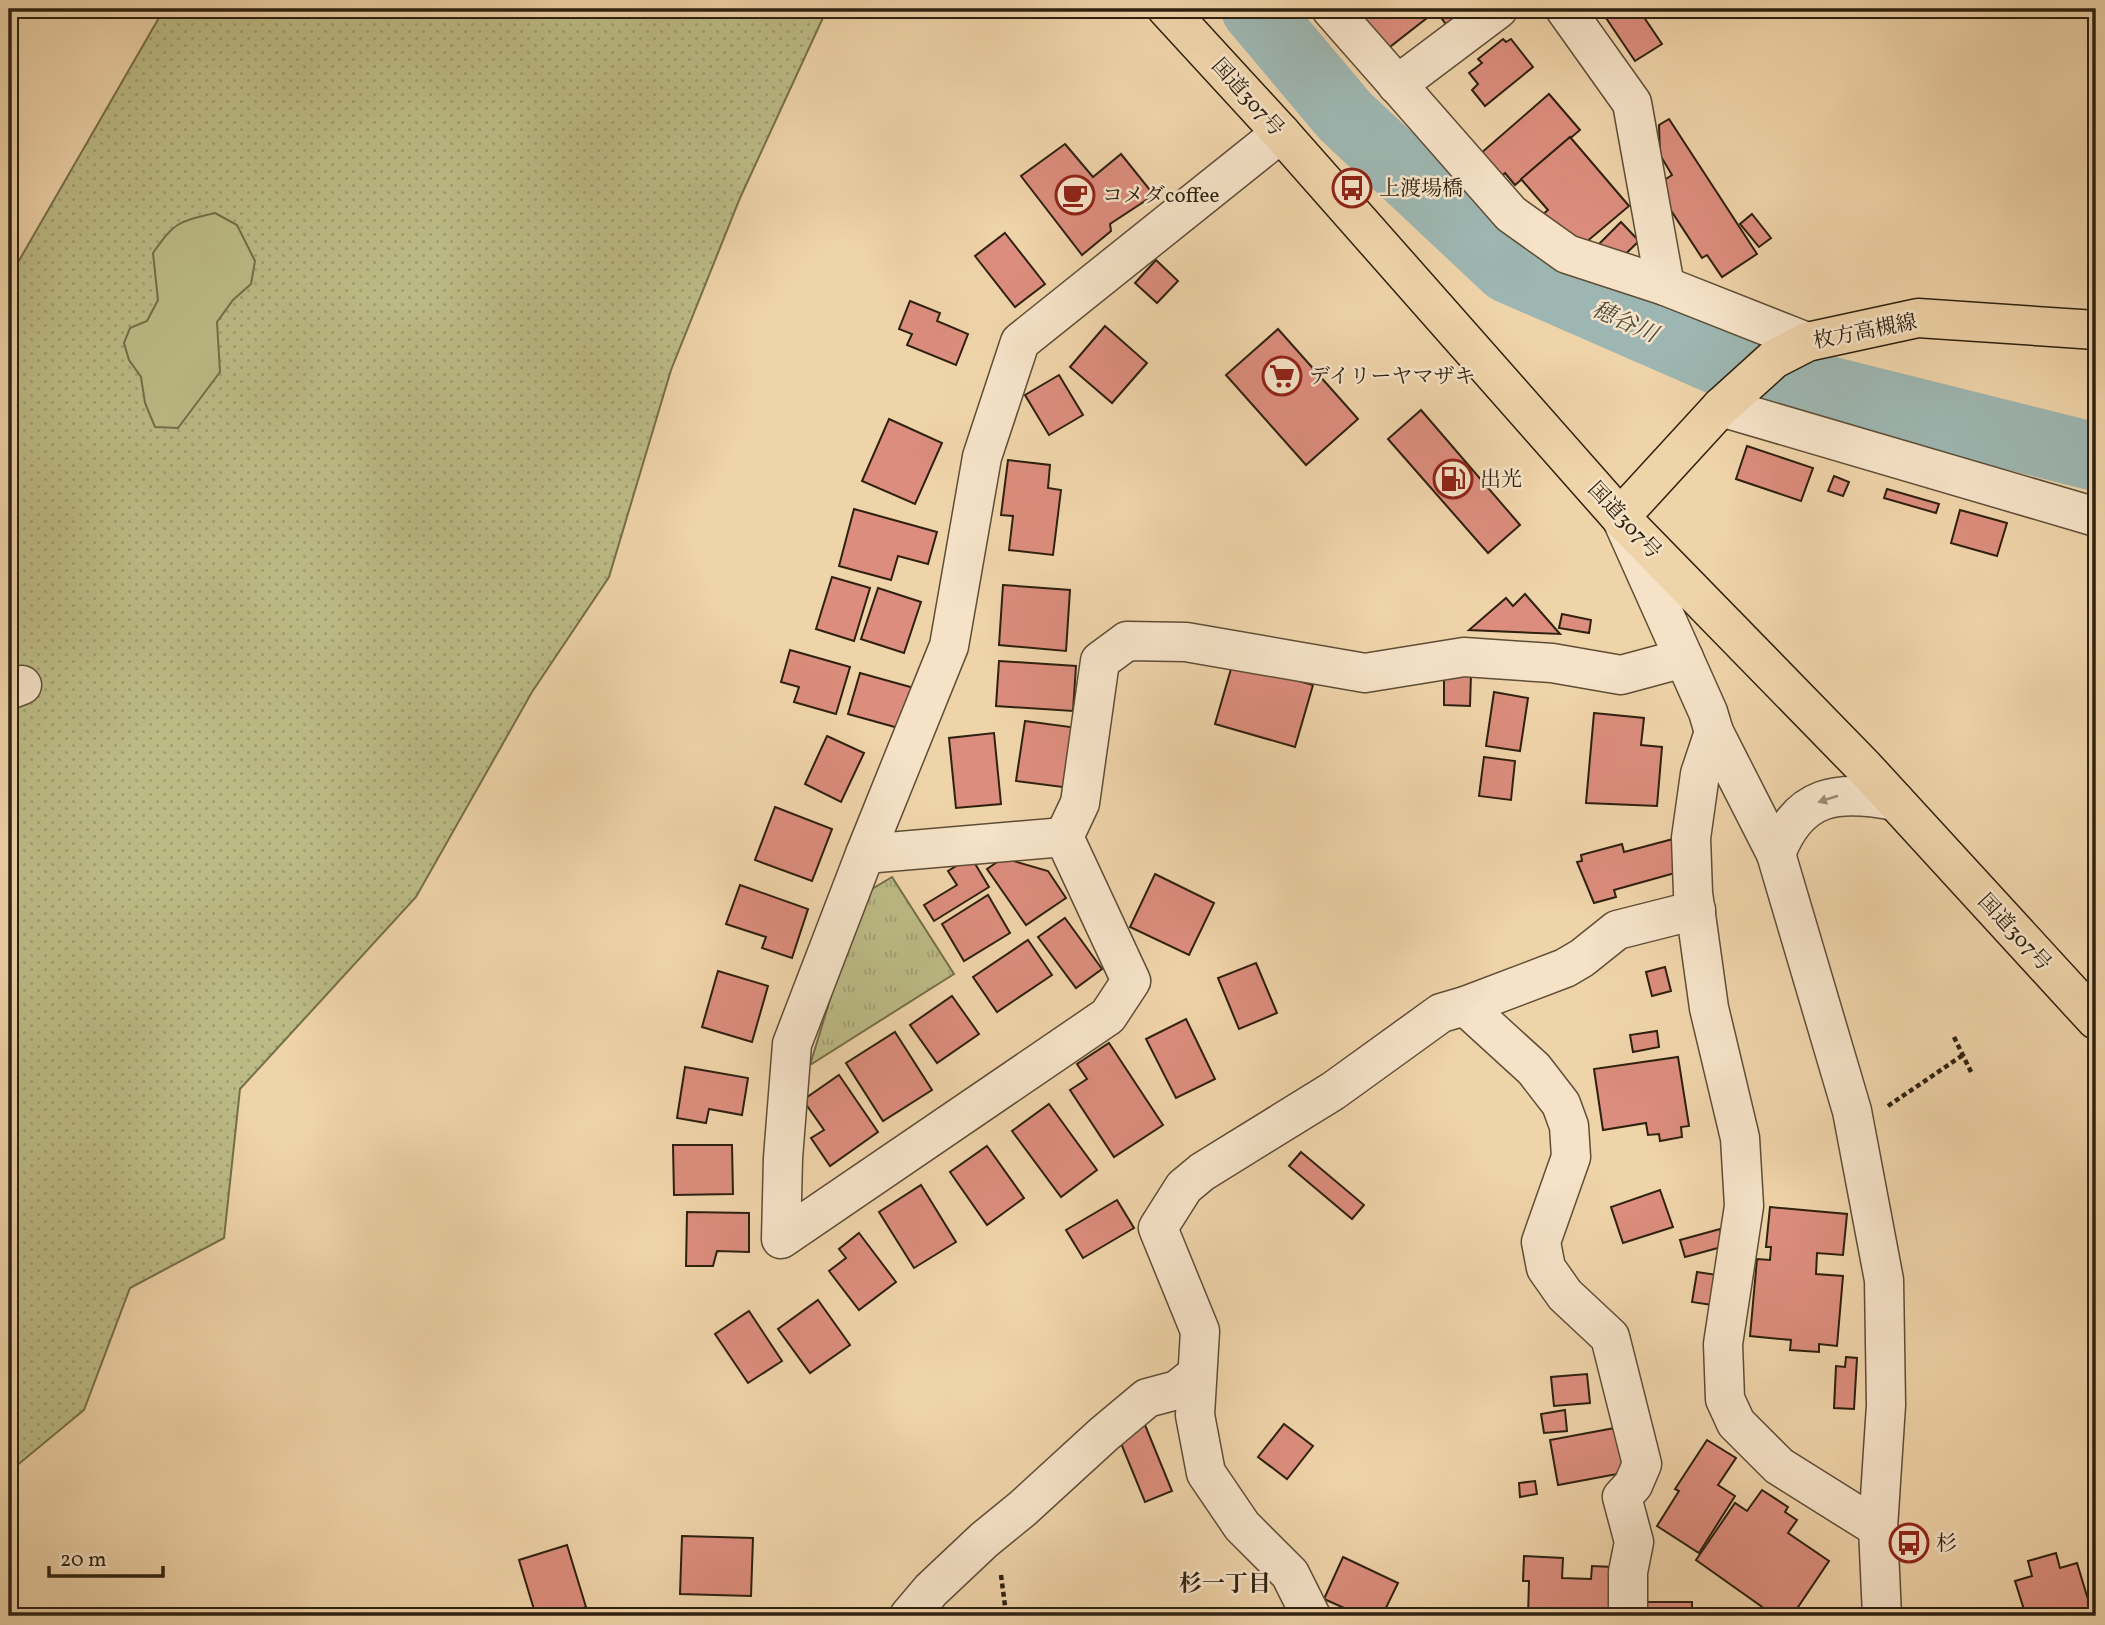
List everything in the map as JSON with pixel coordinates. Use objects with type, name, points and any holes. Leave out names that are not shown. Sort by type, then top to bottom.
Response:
[{"type":"main road","name":"国道307号","points":[[1167,9],[1281,133],[1620,517],[1864,767],[2096,1020]]},
{"type":"main road","name":"枚方高槻線","points":[[1620,517],[1721,407],[1774,359],[1807,342],[1918,318],[2096,330]]},
{"type":"street","points":[[1331,9],[1511,214],[1567,254],[1665,286],[1807,342]]},
{"type":"street","points":[[1397,85],[1498,9]]},
{"type":"street","points":[[1565,9],[1632,103],[1665,286]]},
{"type":"street","points":[[1063,837],[1131,981],[1108,1016],[782,1239],[783,1158],[792,1044],[949,646],[982,457],[1020,342],[1281,133]]},
{"type":"street","points":[[1721,407],[2096,517]]},
{"type":"street","points":[[1620,517],[1684,658],[1714,732],[1776,854],[1855,1128],[1884,1280],[1886,1405],[1878,1528],[1882,1616]]},
{"type":"street","points":[[1063,837],[1080,803],[1100,661],[1127,641],[1186,642],[1365,673],[1464,657],[1552,663],[1621,675],[1684,658]]},
{"type":"street","points":[[1714,732],[1700,774],[1690,838],[1696,911],[1709,1008],[1740,1138],[1744,1206],[1723,1344],[1726,1399],[1736,1423],[1779,1466],[1878,1528]]},
{"type":"street","points":[[1776,854],[1784,834],[1815,804],[1833,796],[1862,795],[1895,801]]},
{"type":"street","points":[[865,854],[1063,837]]},
{"type":"street","points":[[1311,1616],[1290,1574],[1242,1526],[1206,1473],[1195,1415],[1200,1331],[1158,1228],[1184,1187],[1202,1172],[1333,1091],[1441,1013],[1564,968],[1582,958],[1618,930],[1696,911]]},
{"type":"street","points":[[1465,1006],[1534,1069],[1561,1104],[1569,1126],[1572,1157],[1541,1242],[1546,1268],[1565,1295],[1610,1337],[1632,1420],[1642,1464],[1633,1485],[1622,1497],[1634,1542],[1628,1572],[1628,1616]]},
{"type":"street","points":[[909,1616],[931,1590],[984,1540],[1104,1434],[1147,1398],[1177,1390],[1197,1374]]},
{"type":"path","points":[[1954,1037],[1972,1074]]},
{"type":"path","points":[[1855,1128],[1963,1055]]},
{"type":"green space","points":[[164,9],[827,9],[740,198],[671,370],[609,577],[532,692],[416,897],[240,1089],[224,1238],[130,1288],[84,1410],[9,1472],[9,278]]},
{"type":"green space","points":[[215,213],[237,225],[255,261],[251,284],[233,300],[217,322],[220,372],[178,428],[155,427],[145,403],[141,377],[129,360],[124,343],[130,328],[147,321],[158,300],[153,253],[172,229],[184,221]]},
{"type":"green space","points":[[892,877],[954,974],[810,1065],[862,895]]},
{"type":"building","points":[[1364,9],[1471,9],[1448,27],[1436,11],[1386,50],[1358,13]]},
{"type":"building","points":[[1606,9],[1639,10],[1662,44],[1635,61],[1602,12]]},
{"type":"building","points":[[1503,39],[1506,42],[1511,39],[1533,67],[1485,106],[1472,90],[1478,84],[1469,73],[1482,63],[1478,59]]},
{"type":"building","points":[[1549,94],[1580,130],[1515,185],[1505,173],[1500,178],[1480,154]]},
{"type":"building","points":[[1669,119],[1757,254],[1722,277],[1707,255],[1702,258],[1655,186],[1672,175],[1660,155],[1659,125]]},
{"type":"building","points":[[1570,137],[1629,206],[1578,249],[1542,215],[1548,210],[1521,179]]},
{"type":"building","points":[[1065,144],[1093,177],[1121,154],[1154,195],[1110,224],[1111,231],[1082,255],[1021,176]]},
{"type":"building","points":[[1752,214],[1771,238],[1759,247],[1740,224]]},
{"type":"building","points":[[1621,222],[1639,241],[1611,268],[1593,250]]},
{"type":"building","points":[[1005,233],[1045,284],[1015,307],[975,256]]},
{"type":"building","points":[[1156,260],[1178,281],[1157,303],[1135,283]]},
{"type":"building","points":[[910,301],[940,313],[937,321],[968,334],[956,365],[907,345],[912,334],[899,329]]},
{"type":"building","points":[[1105,326],[1147,363],[1112,403],[1070,367]]},
{"type":"building","points":[[1278,329],[1358,419],[1306,465],[1226,375]]},
{"type":"building","points":[[1059,375],[1083,415],[1049,435],[1025,395]]},
{"type":"building","points":[[1421,410],[1520,525],[1488,553],[1388,439]]},
{"type":"building","points":[[889,419],[942,443],[915,504],[862,481]]},
{"type":"building","points":[[1747,446],[1813,468],[1801,501],[1736,479]]},
{"type":"building","points":[[1008,460],[1050,465],[1048,488],[1061,490],[1053,555],[1009,550],[1013,516],[1001,515]]},
{"type":"building","points":[[1834,476],[1849,482],[1843,496],[1828,491]]},
{"type":"building","points":[[1887,489],[1939,504],[1936,513],[1884,498]]},
{"type":"building","points":[[854,509],[937,532],[928,564],[898,556],[891,580],[839,566]]},
{"type":"building","points":[[1960,510],[2007,523],[1997,556],[1951,543]]},
{"type":"building","points":[[832,577],[870,588],[854,641],[816,629]]},
{"type":"building","points":[[1003,585],[1070,590],[1066,651],[999,645]]},
{"type":"building","points":[[878,588],[921,602],[904,653],[861,639]]},
{"type":"building","points":[[1525,594],[1560,634],[1469,630],[1506,598],[1513,606]]},
{"type":"building","points":[[1562,614],[1591,620],[1589,633],[1559,628]]},
{"type":"building","points":[[790,650],[850,667],[836,714],[794,702],[799,687],[781,682]]},
{"type":"building","points":[[999,661],[1076,666],[1073,711],[996,706]]},
{"type":"building","points":[[1233,662],[1313,685],[1295,747],[1215,724]]},
{"type":"building","points":[[860,673],[914,688],[902,729],[848,714]]},
{"type":"building","points":[[1444,674],[1471,674],[1470,706],[1444,705]]},
{"type":"building","points":[[1494,692],[1528,698],[1520,751],[1486,746]]},
{"type":"building","points":[[1594,713],[1644,718],[1641,745],[1662,747],[1657,806],[1586,803]]},
{"type":"building","points":[[1025,721],[1078,728],[1070,788],[1016,781]]},
{"type":"building","points":[[994,733],[1001,804],[956,808],[949,738]]},
{"type":"building","points":[[827,736],[864,753],[841,802],[805,784]]},
{"type":"building","points":[[1484,757],[1515,761],[1511,800],[1479,796]]},
{"type":"building","points":[[775,807],[832,829],[812,881],[755,860]]},
{"type":"building","points":[[1673,839],[1682,871],[1614,890],[1616,897],[1594,903],[1577,862],[1582,861],[1581,855],[1622,844],[1624,852]]},
{"type":"building","points":[[971,857],[989,887],[934,921],[924,905],[957,885],[948,871]]},
{"type":"building","points":[[1003,858],[1048,871],[1066,898],[1026,925],[987,869]]},
{"type":"building","points":[[1155,874],[1214,903],[1189,955],[1130,927]]},
{"type":"building","points":[[740,885],[808,909],[792,958],[762,948],[766,937],[726,924]]},
{"type":"building","points":[[988,895],[1010,933],[964,961],[942,924]]},
{"type":"building","points":[[1065,918],[1102,969],[1076,988],[1038,937]]},
{"type":"building","points":[[1028,940],[1052,975],[997,1012],[973,977]]},
{"type":"building","points":[[1256,963],[1277,1013],[1239,1029],[1218,978]]},
{"type":"building","points":[[1665,967],[1671,991],[1652,996],[1646,972]]},
{"type":"building","points":[[718,971],[768,986],[752,1042],[702,1027]]},
{"type":"building","points":[[952,996],[979,1034],[937,1063],[910,1025]]},
{"type":"building","points":[[1186,1019],[1215,1079],[1176,1098],[1146,1039]]},
{"type":"building","points":[[1657,1031],[1659,1047],[1633,1052],[1630,1035]]},
{"type":"building","points":[[895,1032],[932,1090],[883,1121],[846,1063]]},
{"type":"building","points":[[1109,1043],[1163,1125],[1114,1157],[1070,1090],[1087,1079],[1077,1064]]},
{"type":"building","points":[[1678,1057],[1689,1126],[1681,1127],[1682,1137],[1660,1141],[1659,1134],[1648,1135],[1646,1123],[1603,1130],[1594,1069]]},
{"type":"building","points":[[685,1067],[748,1078],[742,1115],[709,1109],[706,1123],[677,1118]]},
{"type":"building","points":[[839,1075],[878,1132],[830,1166],[811,1138],[824,1130],[803,1100]]},
{"type":"building","points":[[1049,1104],[1097,1170],[1061,1197],[1012,1131]]},
{"type":"building","points":[[673,1145],[732,1145],[733,1194],[674,1195]]},
{"type":"building","points":[[987,1146],[1024,1198],[987,1225],[950,1172]]},
{"type":"building","points":[[1301,1152],[1364,1205],[1352,1219],[1289,1166]]},
{"type":"building","points":[[921,1185],[956,1242],[914,1268],[879,1212]]},
{"type":"building","points":[[1660,1190],[1673,1227],[1623,1243],[1611,1207]]},
{"type":"building","points":[[1117,1200],[1134,1228],[1083,1258],[1066,1230]]},
{"type":"building","points":[[1770,1207],[1847,1214],[1843,1255],[1817,1253],[1816,1274],[1843,1276],[1837,1346],[1819,1344],[1819,1352],[1790,1350],[1791,1340],[1750,1336],[1757,1259],[1770,1260],[1771,1247],[1766,1247]]},
{"type":"building","points":[[687,1212],[749,1213],[749,1252],[717,1251],[713,1266],[686,1266]]},
{"type":"building","points":[[1720,1229],[1725,1246],[1685,1257],[1680,1240]]},
{"type":"building","points":[[859,1233],[896,1282],[859,1310],[829,1271],[846,1258],[839,1249]]},
{"type":"building","points":[[1697,1272],[1724,1276],[1719,1306],[1692,1302]]},
{"type":"building","points":[[818,1300],[850,1345],[810,1373],[778,1329]]},
{"type":"building","points":[[749,1311],[782,1361],[748,1383],[715,1334]]},
{"type":"building","points":[[1846,1357],[1857,1358],[1854,1409],[1834,1408],[1836,1366],[1845,1367]]},
{"type":"building","points":[[1587,1374],[1590,1403],[1554,1406],[1551,1377]]},
{"type":"building","points":[[1565,1410],[1567,1431],[1544,1433],[1541,1414]]},
{"type":"building","points":[[1284,1424],[1313,1446],[1287,1479],[1258,1457]]},
{"type":"building","points":[[1145,1425],[1172,1491],[1145,1502],[1118,1436]]},
{"type":"building","points":[[1620,1427],[1628,1472],[1558,1485],[1550,1440]]},
{"type":"building","points":[[1707,1440],[1736,1458],[1718,1485],[1735,1496],[1699,1553],[1657,1526],[1679,1491],[1675,1489]]},
{"type":"building","points":[[1535,1481],[1537,1494],[1520,1497],[1519,1483]]},
{"type":"building","points":[[1762,1490],[1788,1507],[1785,1512],[1797,1520],[1788,1533],[1829,1561],[1792,1616],[1775,1616],[1696,1560],[1735,1503],[1747,1511]]},
{"type":"building","points":[[682,1536],[753,1538],[751,1596],[680,1594]]},
{"type":"building","points":[[567,1545],[586,1607],[557,1616],[536,1616],[519,1560]]},
{"type":"building","points":[[2056,1553],[2060,1568],[2077,1563],[2093,1616],[2026,1616],[2015,1581],[2032,1576],[2028,1561]]},
{"type":"building","points":[[1524,1556],[1563,1558],[1562,1578],[1591,1579],[1592,1566],[1613,1567],[1611,1616],[1528,1616],[1529,1581],[1523,1581]]},
{"type":"building","points":[[1343,1557],[1398,1583],[1382,1616],[1362,1616],[1324,1599]]},
{"type":"building","points":[[1641,1602],[1692,1602],[1692,1616],[1641,1616]]},
{"type":"waterway","name":"穂谷川","points":[[1255,9],[1345,116],[1508,269],[1728,365],[2096,457]]},
{"type":"place","name":"上渡場橋","points":[[1352,188]]},
{"type":"place","name":"コメダcoffee","points":[[1075,195]]},
{"type":"place","name":"デイリーヤマザキ","points":[[1282,376]]},
{"type":"place","name":"出光","points":[[1453,479]]},
{"type":"place","name":"杉","points":[[1909,1543]]},
{"type":"district","name":"杉一丁目","points":[[1225,1583]]}]
